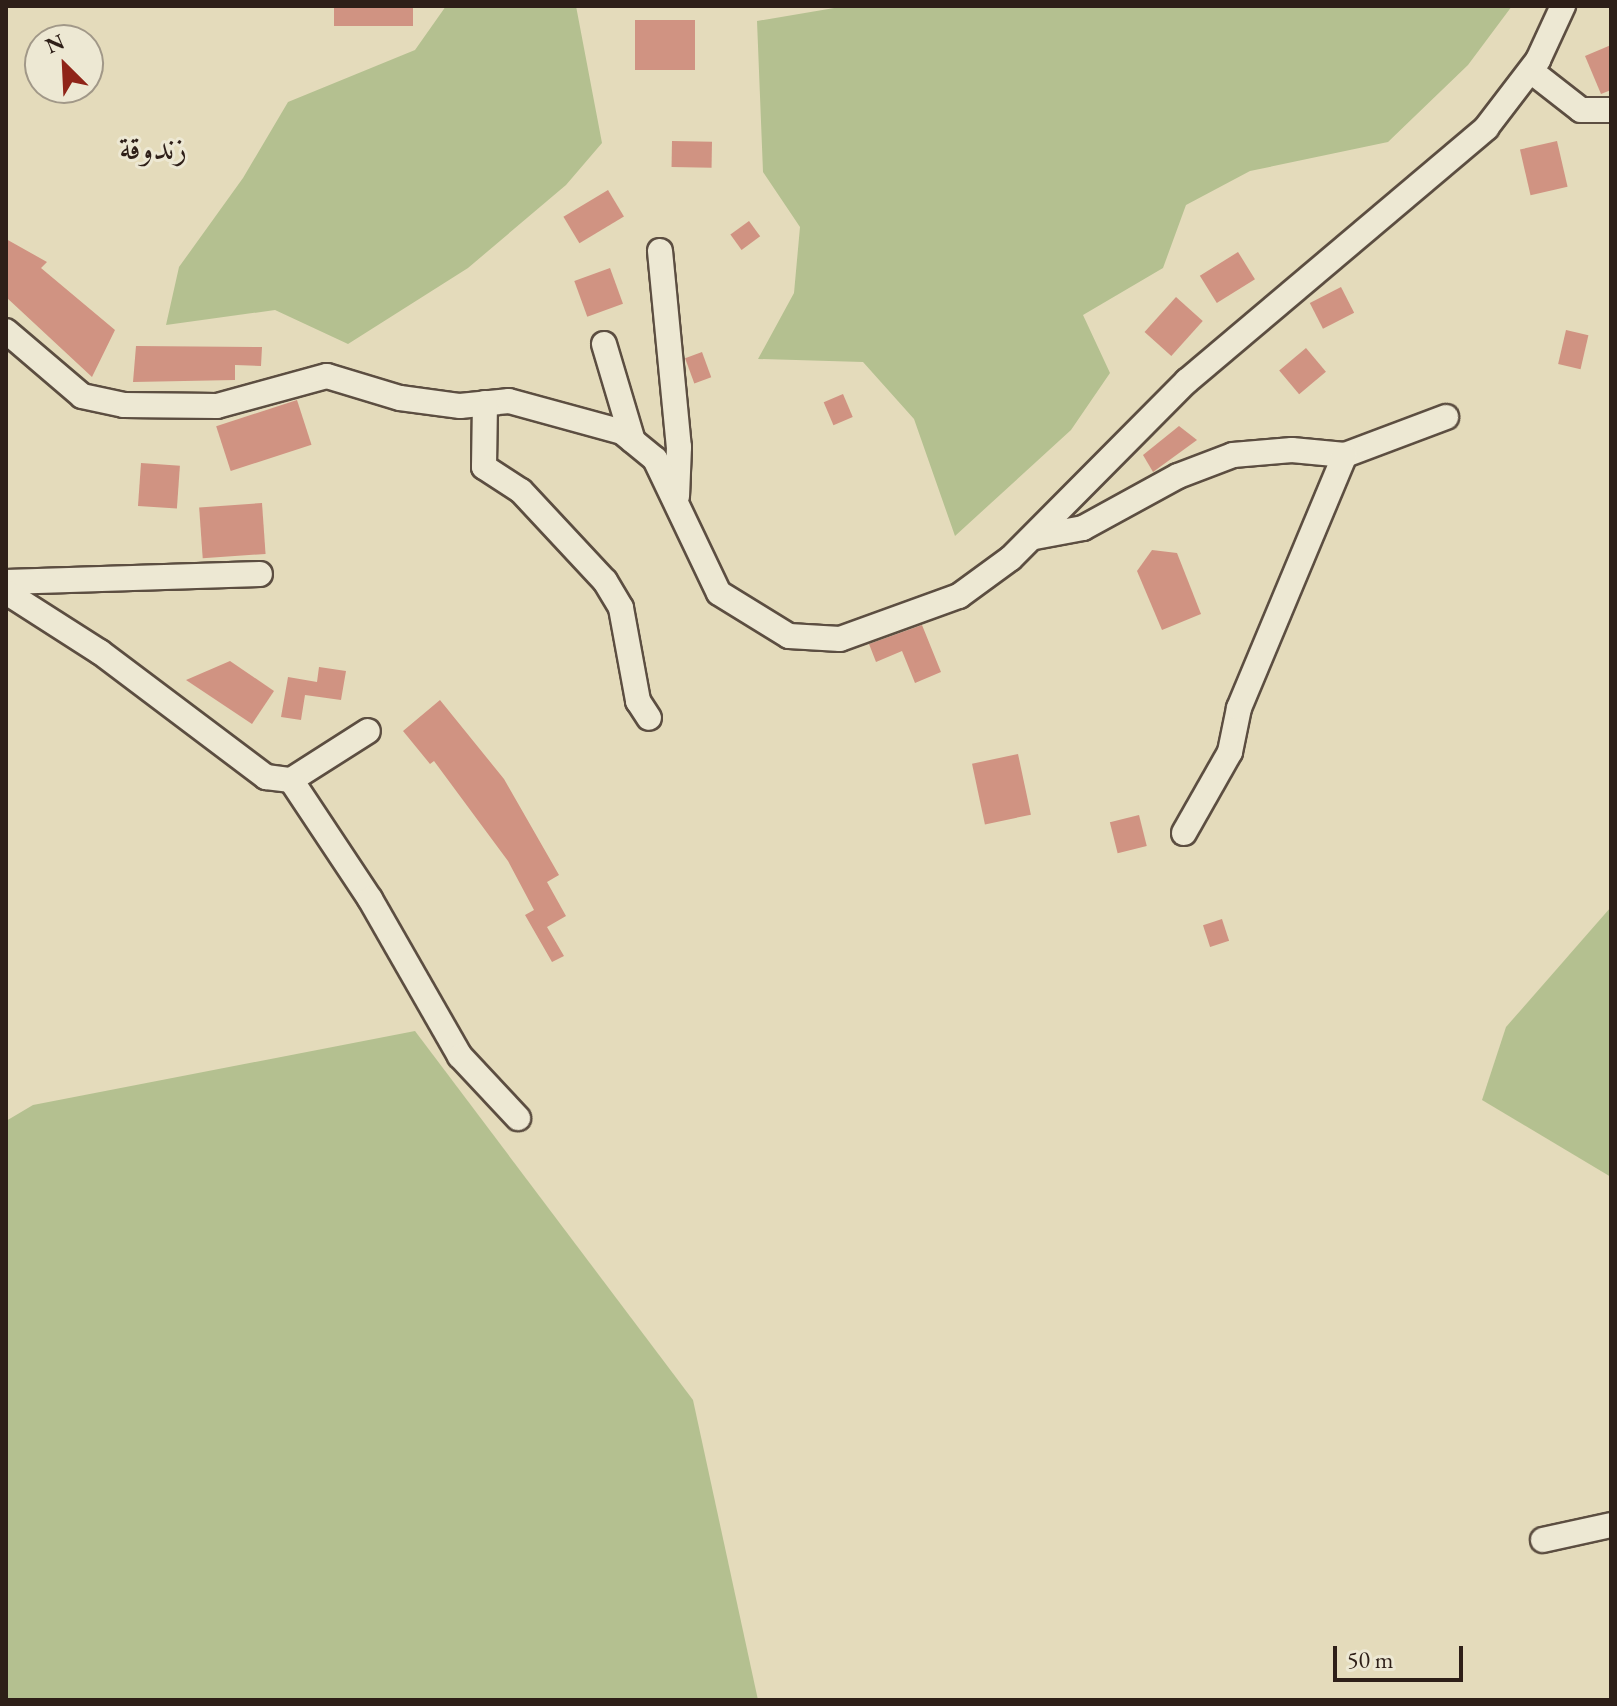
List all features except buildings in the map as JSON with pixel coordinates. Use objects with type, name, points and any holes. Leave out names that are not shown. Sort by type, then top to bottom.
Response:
[{"type":"street","points":[[6,331],[82,396],[124,405],[217,406],[327,376],[400,398],[485,403],[509,401],[566,413],[633,441],[655,459],[677,496],[719,593],[789,636],[840,639],[959,596],[1035,537],[1187,381],[1486,128],[1531,71],[1563,6]]},
{"type":"street","points":[[1531,71],[1581,110],[1611,110]]},
{"type":"street","points":[[660,251],[679,447],[677,496]]},
{"type":"street","points":[[604,344],[633,441]]},
{"type":"street","points":[[485,403],[484,467],[521,491],[605,581],[621,608],[638,701],[649,718]]},
{"type":"street","points":[[1035,537],[1083,528],[1178,476],[1233,455],[1292,450],[1345,455],[1446,417]]},
{"type":"street","points":[[1184,833],[1230,752],[1239,708],[1345,455]]},
{"type":"street","points":[[6,582],[260,574]]},
{"type":"street","points":[[6,592],[100,652],[236,760],[266,777],[291,780],[368,731]]},
{"type":"street","points":[[291,780],[370,899],[460,1056],[518,1118]]},
{"type":"street","points":[[1543,1540],[1611,1525]]},
{"type":"green space","points":[[446,6],[576,6],[602,143],[566,185],[468,268],[348,344],[275,310],[166,325],[179,267],[243,178],[288,102],[415,50]]},
{"type":"green space","points":[[846,6],[1512,6],[1468,65],[1388,142],[1250,171],[1186,205],[1163,268],[1083,315],[1110,373],[1071,430],[955,536],[914,419],[863,362],[758,359],[794,293],[800,227],[763,172],[757,21]]},
{"type":"green space","points":[[1611,907],[1611,1177],[1482,1100],[1506,1027]]},
{"type":"green space","points":[[415,1031],[693,1400],[758,1700],[6,1700],[6,1121],[33,1105]]},
{"type":"district","name":"زندوقة","points":[[153,148]]}]
